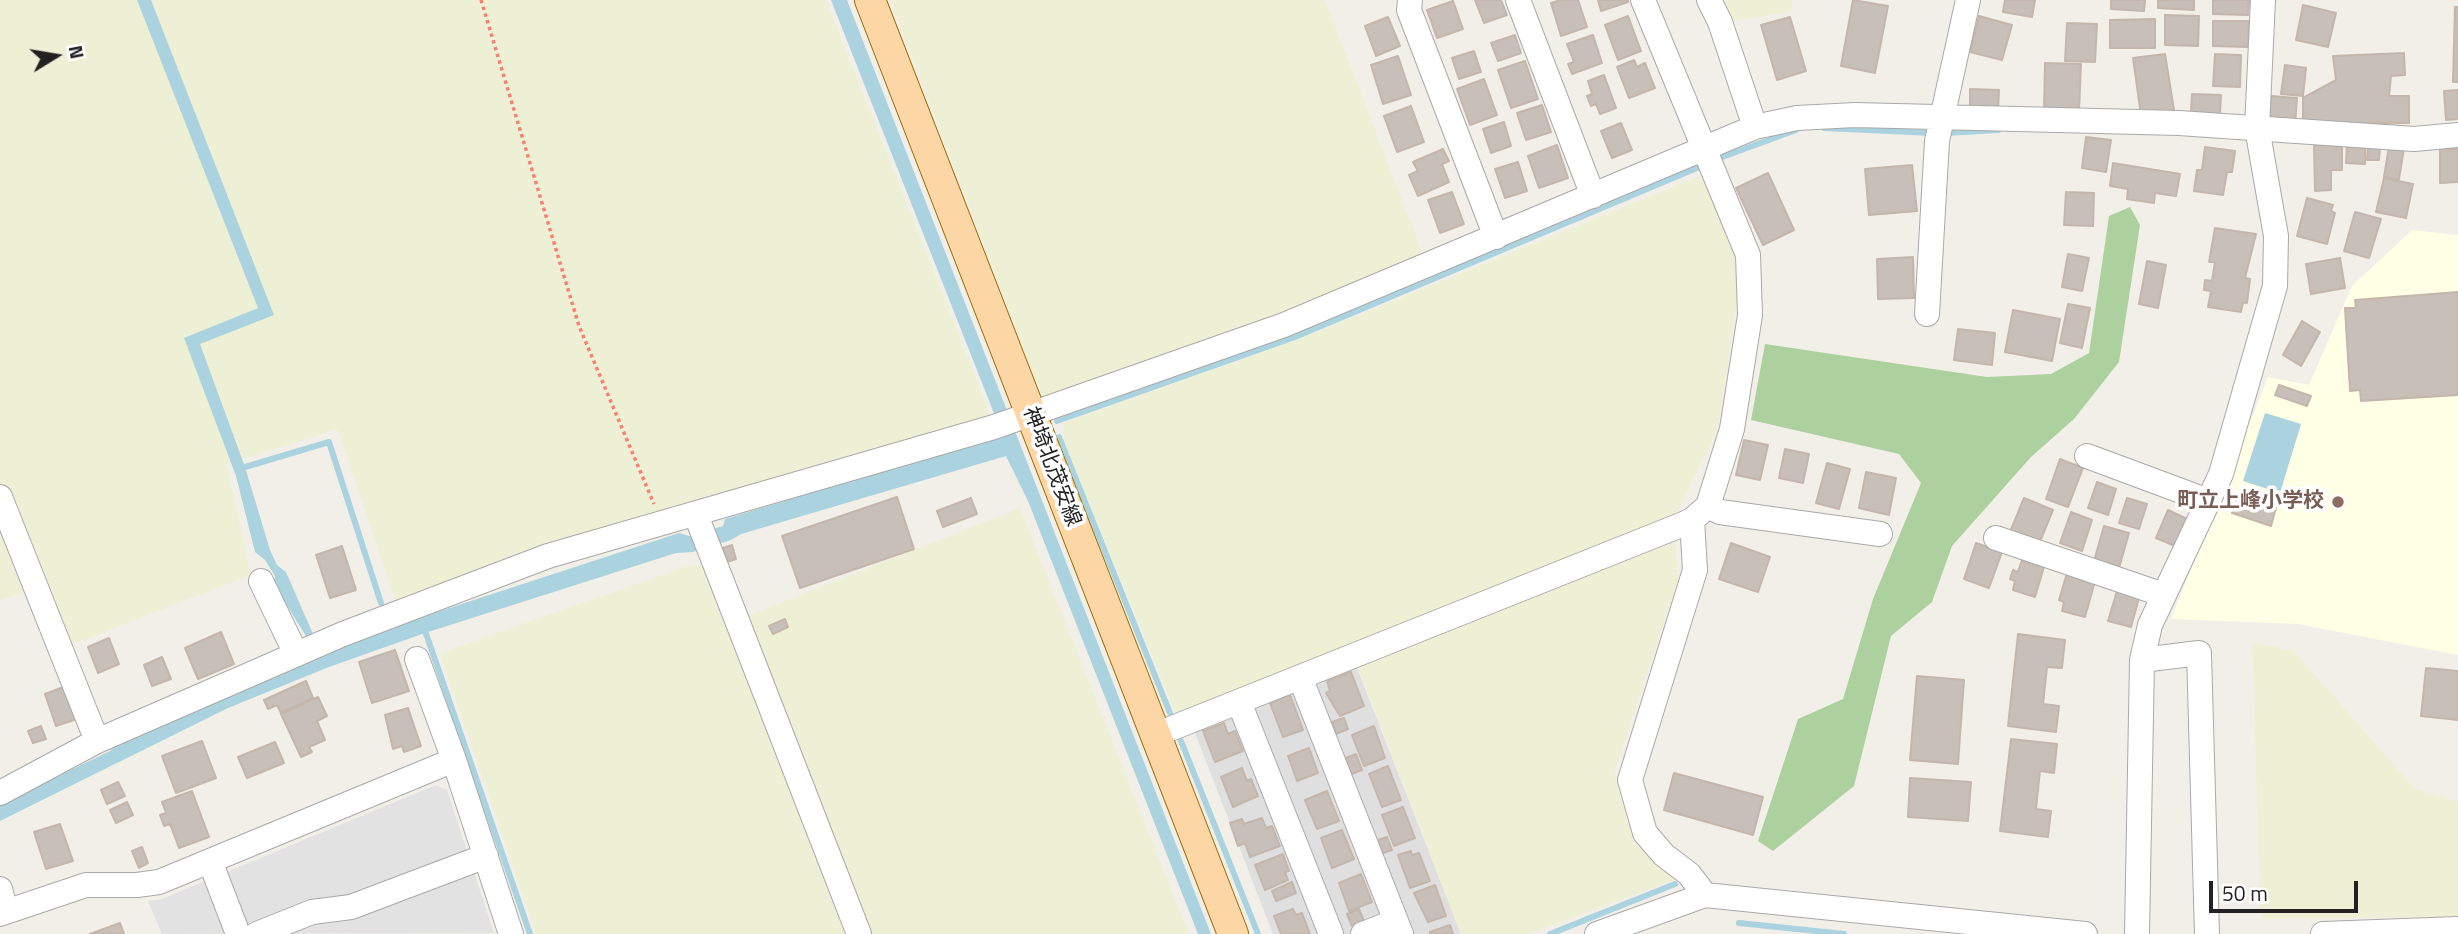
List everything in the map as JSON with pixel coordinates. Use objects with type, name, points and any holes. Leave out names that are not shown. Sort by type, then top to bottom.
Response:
[{"type":"main road","name":"神埼北茂安線","points":[[870,0],[1013,420],[1155,735],[1233,934]]},
{"type":"street","points":[[1410,0],[1409,10],[1496,237]]},
{"type":"street","points":[[1518,0],[1593,196]]},
{"type":"street","points":[[1643,0],[1748,256],[1750,315],[1732,429],[1700,513],[1695,570],[1630,780],[1645,833],[1664,855],[1689,874],[1705,895]]},
{"type":"street","points":[[1709,0],[1720,23],[1755,127]]},
{"type":"street","points":[[1927,314],[1937,141],[1968,0]]},
{"type":"street","points":[[2137,934],[2141,660],[2150,625],[2221,474],[2275,286],[2276,236],[2257,128],[2263,0]]},
{"type":"street","points":[[0,793],[97,741],[296,654],[548,556],[696,515],[1013,420],[1284,324],[1593,196],[1708,160],[1755,127],[1797,118],[1855,115],[2257,128],[2414,139],[2458,135]]},
{"type":"street","points":[[2087,456],[2208,500]]},
{"type":"street","points":[[0,497],[97,741]]},
{"type":"street","points":[[1155,735],[1700,513],[1720,512],[1880,534]]},
{"type":"street","points":[[696,515],[859,934]]},
{"type":"street","points":[[1996,538],[2164,595]]},
{"type":"street","points":[[261,581],[296,654]]},
{"type":"street","points":[[2141,660],[2199,653],[2207,934]]},
{"type":"street","points":[[417,659],[454,760],[511,934]]},
{"type":"street","points":[[1300,677],[1398,927],[1363,934]]},
{"type":"street","points":[[1239,702],[1331,934]]},
{"type":"street","points":[[2,905],[86,885],[159,882],[454,760]]},
{"type":"street","points":[[257,934],[312,912],[351,906],[486,856]]},
{"type":"street","points":[[210,861],[238,934]]},
{"type":"street","points":[[1597,934],[1705,895],[2085,934]]},
{"type":"street","points":[[2323,934],[2458,929]]},
{"type":"path","points":[[481,0],[579,326],[662,524]]},
{"type":"shaded area","points":[[0,0],[826,0],[991,417],[396,602],[337,429],[226,464],[251,575],[68,646],[43,584],[0,601]]},
{"type":"shaded area","points":[[890,0],[1325,0],[1423,254],[1266,322],[1042,396]]},
{"type":"shaded area","points":[[1724,0],[1793,0],[1791,12],[1734,21]]},
{"type":"shaded area","points":[[1700,176],[1743,263],[1718,428],[1674,520],[1678,581],[1614,772],[1634,843],[1676,879],[1529,934],[1461,934],[1349,645],[1176,714],[1063,440],[1065,422],[1297,340]]},
{"type":"shaded area","name":"町立上峰小学校","points":[[2412,230],[2458,235],[2458,655],[2298,624],[2171,619],[2268,377],[2309,385],[2352,286]]},
{"type":"shaded area","points":[[1020,508],[1189,934],[869,934],[745,617]]},
{"type":"shaded area","points":[[688,566],[709,567],[850,934],[536,934],[440,653]]},
{"type":"shaded area","points":[[2252,642],[2294,651],[2414,788],[2458,802],[2458,917],[2261,919]]},
{"type":"shaded area","points":[[1348,645],[1461,934],[1273,934],[1186,710]]},
{"type":"shaded area","points":[[436,785],[447,790],[494,933],[162,934],[148,901],[162,899]]},
{"type":"green space","points":[[2130,207],[2140,225],[2119,362],[2074,419],[2031,457],[1952,546],[1932,602],[1891,636],[1854,786],[1773,851],[1758,841],[1798,719],[1843,699],[1873,599],[1921,483],[1899,454],[1751,420],[1765,344],[1987,377],[2051,374],[2089,353],[2109,216]]},
{"type":"water","points":[[137,0],[151,0],[274,315],[200,344],[245,467],[270,550],[277,565],[286,572],[313,634],[306,636],[274,585],[275,576],[265,560],[255,552],[236,476],[184,338],[258,308]]},
{"type":"water","points":[[831,0],[847,0],[1211,934],[1198,934],[1028,501],[1006,456],[741,534],[731,540],[693,552],[676,553],[425,633],[329,667],[228,708],[0,821],[0,804],[110,751],[114,745],[216,698],[391,627],[679,533],[689,536],[723,526],[725,519],[1000,436],[1001,431]]},
{"type":"water","points":[[2265,413],[2301,424],[2280,493],[2243,481]]},
{"type":"building","points":[[1475,0],[1501,0],[1507,15],[1484,23]]},
{"type":"building","points":[[1578,0],[1587,27],[1561,36],[1551,3]]},
{"type":"building","points":[[1598,0],[1628,0],[1628,2],[1601,11]]},
{"type":"building","points":[[1853,0],[1888,6],[1875,73],[1841,66]]},
{"type":"building","points":[[2005,0],[2035,0],[2032,17],[2003,12]]},
{"type":"building","points":[[2111,0],[2145,0],[2144,11],[2111,9]]},
{"type":"building","points":[[2158,0],[2194,0],[2194,10],[2158,8]]},
{"type":"building","points":[[2213,0],[2249,0],[2248,15],[2213,14]]},
{"type":"building","points":[[1453,1],[1463,29],[1437,38],[1427,10]]},
{"type":"building","points":[[2303,5],[2336,13],[2328,47],[2296,40]]},
{"type":"building","points":[[2455,7],[2458,7],[2458,82],[2453,82]]},
{"type":"building","points":[[2165,15],[2199,16],[2198,46],[2165,45]]},
{"type":"building","points":[[1628,16],[1641,51],[1618,60],[1605,25]]},
{"type":"building","points":[[1979,16],[2012,25],[2002,60],[1970,52]]},
{"type":"building","points":[[1388,17],[1400,46],[1376,56],[1365,26]]},
{"type":"building","points":[[1790,17],[1806,71],[1777,80],[1761,25]]},
{"type":"building","points":[[2155,19],[2155,48],[2110,48],[2110,20]]},
{"type":"building","points":[[2213,21],[2249,21],[2248,47],[2213,46]]},
{"type":"building","points":[[2067,23],[2097,24],[2095,62],[2065,61]]},
{"type":"building","points":[[1515,35],[1521,53],[1498,61],[1491,43]]},
{"type":"building","points":[[1593,35],[1602,63],[1572,74],[1568,64],[1574,62],[1567,44]]},
{"type":"building","points":[[1474,51],[1481,72],[1459,79],[1452,58]]},
{"type":"building","points":[[2404,53],[2405,75],[2391,76],[2389,96],[2409,96],[2409,123],[2303,125],[2303,98],[2336,80],[2333,56]]},
{"type":"building","points":[[2165,54],[2174,110],[2141,115],[2133,58]]},
{"type":"building","points":[[2215,54],[2241,55],[2240,87],[2213,86]]},
{"type":"building","points":[[1398,56],[1411,95],[1383,104],[1371,65]]},
{"type":"building","points":[[1634,60],[1637,67],[1645,63],[1655,88],[1629,98],[1617,67]]},
{"type":"building","points":[[1525,61],[1538,99],[1511,108],[1498,70]]},
{"type":"building","points":[[2045,63],[2081,64],[2079,110],[2044,109]]},
{"type":"building","points":[[2285,65],[2306,68],[2303,96],[2281,94]]},
{"type":"building","points":[[1604,75],[1616,108],[1600,114],[1596,104],[1591,106],[1587,96],[1592,94],[1588,81]]},
{"type":"building","points":[[1484,79],[1497,115],[1470,125],[1457,89]]},
{"type":"building","points":[[1970,89],[1999,90],[1998,111],[1970,110]]},
{"type":"building","points":[[2458,90],[2458,119],[2446,120],[2444,91]]},
{"type":"building","points":[[2192,94],[2221,95],[2220,114],[2191,113]]},
{"type":"building","points":[[2271,96],[2297,98],[2295,125],[2269,123]]},
{"type":"building","points":[[1542,105],[1551,132],[1526,140],[1517,113]]},
{"type":"building","points":[[1411,106],[1424,142],[1397,152],[1384,116]]},
{"type":"building","points":[[1504,122],[1511,146],[1491,153],[1483,129]]},
{"type":"building","points":[[1621,123],[1632,150],[1612,158],[1601,131]]},
{"type":"building","points":[[2086,137],[2111,140],[2106,172],[2082,168]]},
{"type":"building","points":[[1557,145],[1568,178],[1539,188],[1528,156]]},
{"type":"building","points":[[2314,145],[2342,145],[2342,170],[2331,170],[2331,190],[2315,191]]},
{"type":"building","points":[[2347,145],[2365,145],[2365,164],[2346,163]]},
{"type":"building","points":[[2368,145],[2380,146],[2379,160],[2367,160]]},
{"type":"building","points":[[2389,146],[2404,148],[2399,179],[2384,177]]},
{"type":"building","points":[[2205,147],[2235,151],[2232,172],[2227,172],[2223,195],[2194,191],[2197,170],[2202,170]]},
{"type":"building","points":[[1443,149],[1449,161],[1442,164],[1449,182],[1418,196],[1409,175],[1418,171],[1413,162]]},
{"type":"building","points":[[2440,149],[2458,149],[2458,182],[2440,183]]},
{"type":"building","points":[[1518,162],[1527,191],[1505,198],[1495,169]]},
{"type":"building","points":[[2113,163],[2180,174],[2176,196],[2155,193],[2154,203],[2127,199],[2128,189],[2110,186]]},
{"type":"building","points":[[1912,165],[1917,211],[1869,215],[1865,169]]},
{"type":"building","points":[[1768,173],[1794,230],[1763,245],[1736,188]]},
{"type":"building","points":[[2384,178],[2413,184],[2406,218],[2376,212]]},
{"type":"building","points":[[1452,192],[1464,224],[1440,233],[1428,200]]},
{"type":"building","points":[[2066,192],[2094,193],[2093,226],[2064,225]]},
{"type":"building","points":[[2307,198],[2333,205],[2331,211],[2335,213],[2327,244],[2297,236]]},
{"type":"building","points":[[2355,212],[2381,219],[2369,258],[2344,251]]},
{"type":"building","points":[[2215,228],[2256,234],[2245,278],[2250,279],[2247,303],[2243,302],[2241,312],[2208,307],[2211,291],[2204,290],[2205,280],[2212,281],[2215,262],[2209,262]]},
{"type":"building","points":[[2068,254],[2089,258],[2082,291],[2062,287]]},
{"type":"building","points":[[1913,257],[1914,298],[1878,299],[1877,259]]},
{"type":"building","points":[[2340,258],[2345,288],[2311,294],[2306,264]]},
{"type":"building","points":[[2147,261],[2166,265],[2158,308],[2139,304]]},
{"type":"building","points":[[2458,292],[2458,395],[2361,401],[2360,390],[2350,391],[2345,308],[2356,308],[2355,300]]},
{"type":"building","points":[[2068,304],[2090,308],[2082,348],[2060,343]]},
{"type":"building","points":[[2013,310],[2060,319],[2052,361],[2005,352]]},
{"type":"building","points":[[2302,321],[2320,332],[2301,366],[2283,355]]},
{"type":"building","points":[[1958,329],[1995,333],[1992,365],[1954,360]]},
{"type":"building","points":[[2279,385],[2311,396],[2307,406],[2275,395]]},
{"type":"building","points":[[1744,440],[1768,445],[1760,480],[1736,475]]},
{"type":"building","points":[[1785,449],[1809,454],[1803,483],[1779,478]]},
{"type":"building","points":[[2060,459],[2083,468],[2068,507],[2046,499]]},
{"type":"building","points":[[1827,463],[1850,469],[1839,509],[1816,503]]},
{"type":"building","points":[[1866,472],[1896,478],[1889,515],[1859,508]]},
{"type":"building","points":[[2097,482],[2116,489],[2108,515],[2088,508]]},
{"type":"building","points":[[2238,496],[2276,508],[2271,526],[2232,513]]},
{"type":"building","points":[[897,497],[914,549],[800,588],[782,536]]},
{"type":"building","points":[[971,498],[977,514],[943,527],[937,511]]},
{"type":"building","points":[[2024,498],[2053,510],[2039,544],[2010,532]]},
{"type":"building","points":[[2127,498],[2147,504],[2139,529],[2119,523]]},
{"type":"building","points":[[2168,510],[2187,519],[2175,546],[2156,538]]},
{"type":"building","points":[[2071,512],[2092,520],[2082,551],[2060,543]]},
{"type":"building","points":[[2104,526],[2129,533],[2119,568],[2094,561]]},
{"type":"building","points":[[1731,543],[1770,557],[1758,592],[1719,579]]},
{"type":"building","points":[[1976,543],[2002,552],[1989,588],[1964,579]]},
{"type":"building","points":[[732,545],[736,559],[727,562],[723,548]]},
{"type":"building","points":[[342,546],[356,590],[330,598],[316,555]]},
{"type":"building","points":[[2022,560],[2044,567],[2035,597],[2013,590],[2015,581],[2010,579],[2013,570],[2018,572]]},
{"type":"building","points":[[2067,573],[2095,581],[2085,617],[2062,611],[2064,602],[2059,600]]},
{"type":"building","points":[[2117,591],[2139,598],[2131,627],[2108,621]]},
{"type":"building","points":[[785,619],[788,627],[773,634],[769,626]]},
{"type":"building","points":[[221,632],[234,664],[198,679],[185,648]]},
{"type":"building","points":[[2018,634],[2065,640],[2062,668],[2047,667],[2043,704],[2059,706],[2056,732],[2008,726]]},
{"type":"building","points":[[109,638],[119,664],[98,673],[88,647]]},
{"type":"building","points":[[395,650],[409,691],[372,703],[359,662]]},
{"type":"building","points":[[162,657],[171,679],[152,686],[144,665]]},
{"type":"building","points":[[2426,668],[2458,671],[2458,720],[2421,716]]},
{"type":"building","points":[[1351,672],[1364,706],[1340,716],[1326,693],[1330,691],[1327,681]]},
{"type":"building","points":[[1917,676],[1964,680],[1958,764],[1910,760]]},
{"type":"building","points":[[306,681],[313,698],[281,713],[277,705],[268,709],[264,700]]},
{"type":"building","points":[[66,686],[77,719],[56,726],[45,694]]},
{"type":"building","points":[[1290,695],[1303,730],[1283,737],[1270,703]]},
{"type":"building","points":[[318,697],[327,716],[317,721],[325,740],[309,747],[312,752],[301,757],[281,714]]},
{"type":"building","points":[[408,708],[421,746],[404,752],[402,746],[393,749],[385,715]]},
{"type":"building","points":[[1344,718],[1348,729],[1336,734],[1332,722]]},
{"type":"building","points":[[1224,723],[1228,734],[1235,731],[1243,751],[1215,762],[1203,731]]},
{"type":"building","points":[[41,726],[46,739],[33,743],[28,731]]},
{"type":"building","points":[[1374,726],[1385,758],[1364,766],[1352,735]]},
{"type":"building","points":[[2011,739],[2057,744],[2054,773],[2040,771],[2036,809],[2051,811],[2048,837],[2000,831]]},
{"type":"building","points":[[202,741],[216,778],[176,793],[162,756]]},
{"type":"building","points":[[275,742],[284,763],[247,778],[238,757]]},
{"type":"building","points":[[1309,748],[1318,773],[1297,781],[1288,756]]},
{"type":"building","points":[[1356,754],[1362,770],[1349,775],[1343,759]]},
{"type":"building","points":[[1388,766],[1401,800],[1382,807],[1369,774]]},
{"type":"building","points":[[1242,768],[1247,781],[1251,779],[1258,796],[1233,807],[1221,777]]},
{"type":"building","points":[[1674,773],[1763,797],[1753,835],[1664,810]]},
{"type":"building","points":[[1910,778],[1971,782],[1968,821],[1908,817]]},
{"type":"building","points":[[118,782],[125,796],[107,804],[101,790]]},
{"type":"building","points":[[192,791],[209,837],[179,848],[170,824],[164,826],[160,815],[166,813],[162,802]]},
{"type":"building","points":[[1327,791],[1339,821],[1317,829],[1305,800]]},
{"type":"building","points":[[127,802],[133,815],[116,823],[110,810]]},
{"type":"building","points":[[1403,807],[1415,838],[1394,846],[1382,815]]},
{"type":"building","points":[[1262,818],[1266,828],[1272,826],[1280,846],[1250,857],[1245,843],[1238,846],[1230,823],[1242,819],[1244,824]]},
{"type":"building","points":[[60,824],[73,861],[46,869],[34,832]]},
{"type":"building","points":[[1342,830],[1354,859],[1332,868],[1321,838]]},
{"type":"building","points":[[1387,837],[1392,850],[1380,854],[1375,841]]},
{"type":"building","points":[[142,847],[148,863],[139,868],[132,851]]},
{"type":"building","points":[[1411,851],[1412,855],[1419,853],[1430,881],[1410,888],[1398,855]]},
{"type":"building","points":[[1283,854],[1289,871],[1285,872],[1288,880],[1265,890],[1255,865]]},
{"type":"building","points":[[1361,874],[1372,902],[1349,911],[1339,883]]},
{"type":"building","points":[[1292,882],[1296,893],[1276,901],[1272,891]]},
{"type":"building","points":[[1435,885],[1446,916],[1428,922],[1414,893]]},
{"type":"building","points":[[1293,909],[1296,915],[1302,913],[1310,934],[1281,934],[1274,916]]},
{"type":"building","points":[[1359,909],[1364,921],[1352,926],[1347,914]]},
{"type":"building","points":[[120,923],[124,934],[90,934]]},
{"type":"building","points":[[1450,925],[1453,934],[1430,934],[1430,932]]},
{"type":"waterway","points":[[1824,128],[1932,133]]},
{"type":"waterway","points":[[1714,160],[1796,130]]},
{"type":"waterway","points":[[1946,133],[1998,130]]},
{"type":"waterway","points":[[1057,421],[1295,337],[1704,165]]},
{"type":"waterway","points":[[1059,437],[1170,713]]},
{"type":"waterway","points":[[245,467],[329,442],[381,603]]},
{"type":"waterway","points":[[423,625],[530,934]]},
{"type":"waterway","points":[[1181,741],[1258,934]]},
{"type":"waterway","points":[[1550,934],[1675,884]]},
{"type":"waterway","points":[[1739,923],[1844,934]]},
{"type":"place","name":"町立上峰小学校","points":[[2338,502]]}]
